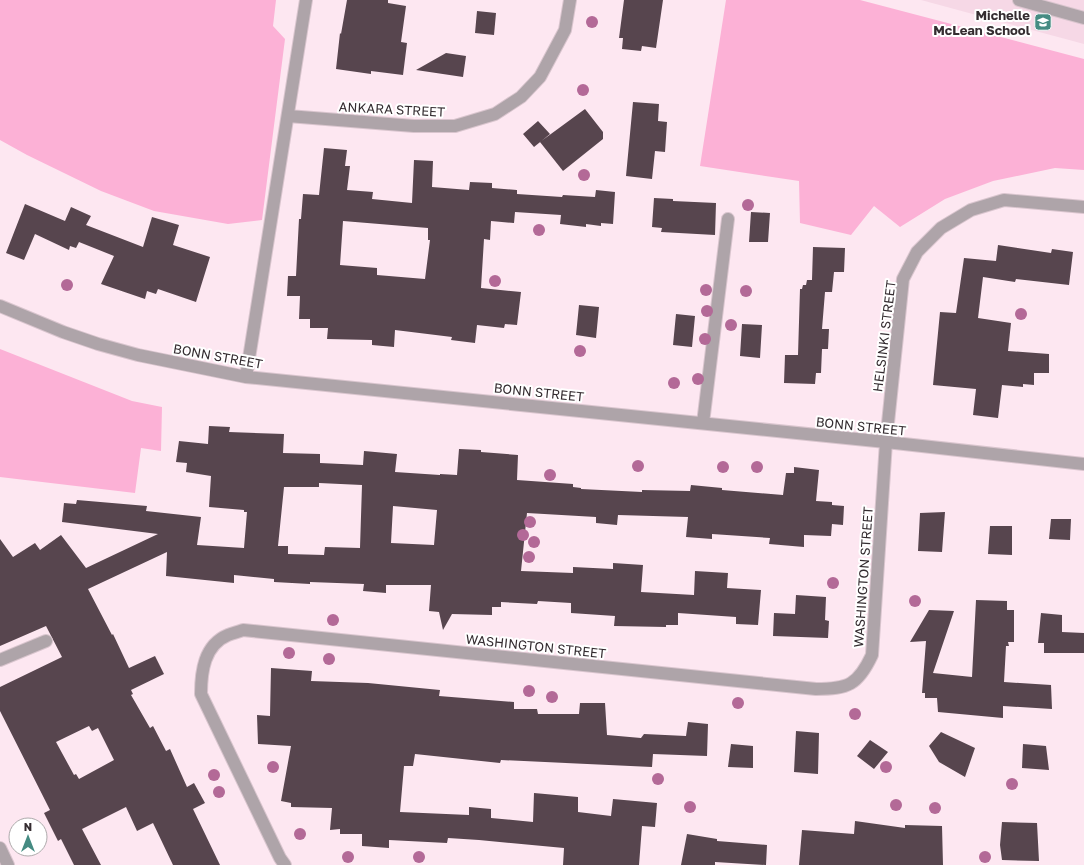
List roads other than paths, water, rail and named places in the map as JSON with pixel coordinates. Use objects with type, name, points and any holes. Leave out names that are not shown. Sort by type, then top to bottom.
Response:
[{"type":"street","points":[[246,376],[306,0]]},
{"type":"street","name":"ANKARA STREET","points":[[288,116],[414,126],[456,126],[495,114],[521,97],[540,77],[565,30],[570,0]]},
{"type":"street","points":[[1019,0],[1084,18]]},
{"type":"street","name":"HELSINKI STREET","points":[[886,442],[903,279],[917,252],[941,228],[971,210],[1004,200],[1084,207]]},
{"type":"street","points":[[703,423],[728,219]]},
{"type":"street","name":"BONN STREET","points":[[0,306],[63,332],[98,344],[138,355],[246,376],[886,442],[1084,464]]},
{"type":"street","name":"WASHINGTON STREET","points":[[285,865],[280,858],[201,694],[203,666],[212,647],[226,635],[243,630],[816,689],[836,689],[854,682],[865,670],[872,655],[886,442]]},
{"type":"street","points":[[0,660],[46,641]]},
{"type":"street","points":[[0,848],[8,865]]},
{"type":"place","name":"Michelle McLean School","points":[[1043,22]]}]
